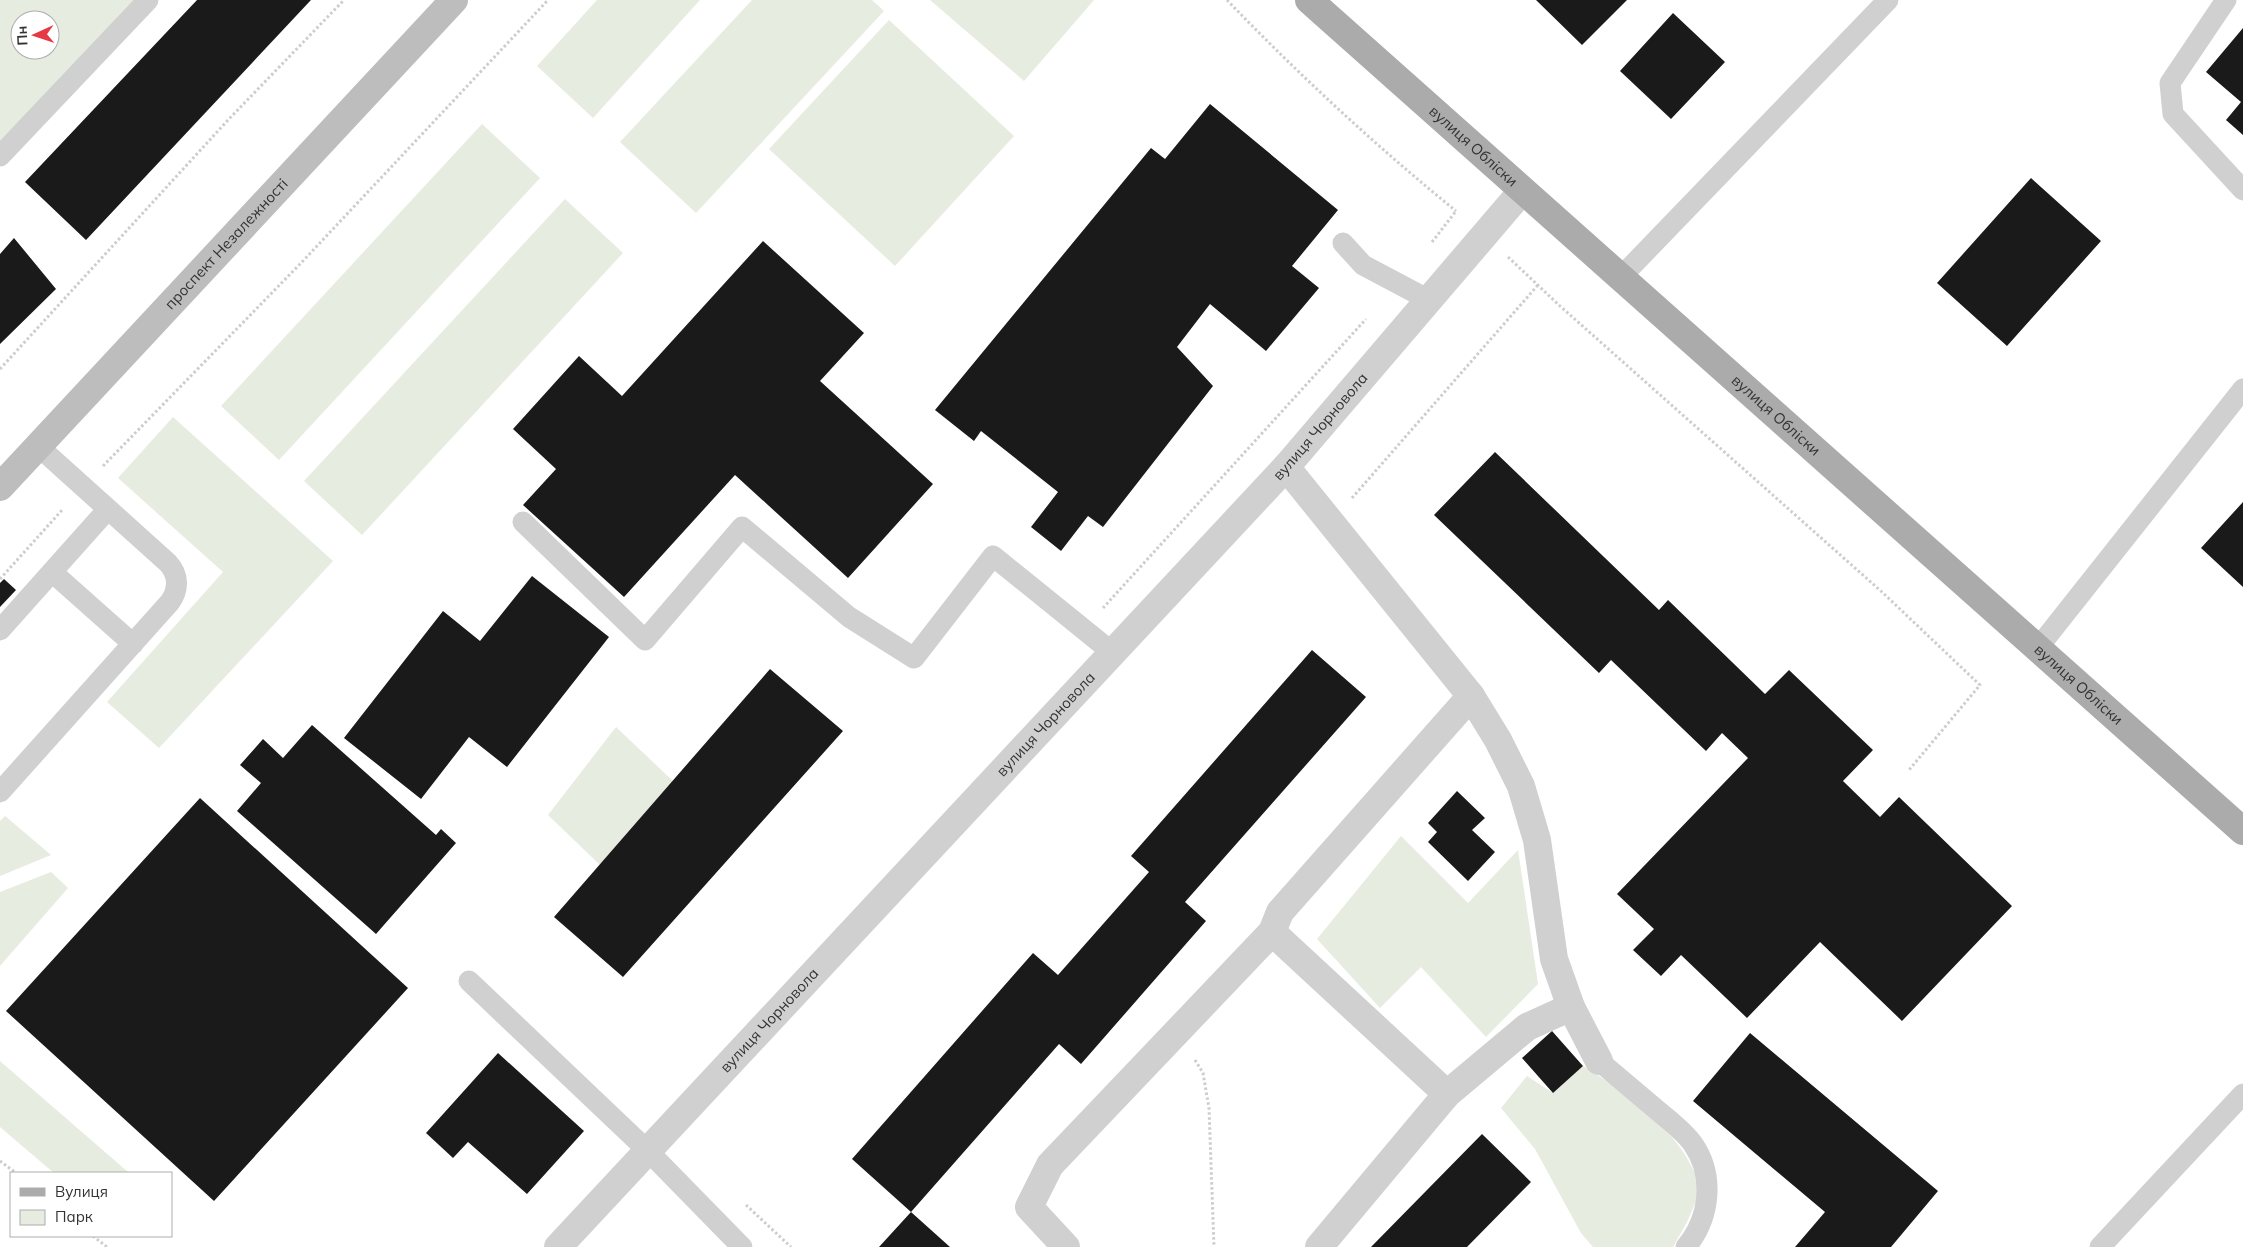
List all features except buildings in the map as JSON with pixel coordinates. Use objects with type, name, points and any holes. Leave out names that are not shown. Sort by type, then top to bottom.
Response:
[{"type":"main road","name":"проспект Незалежності","points":[[0,487],[454,0]]},
{"type":"main road","name":"вулиця Обліски","points":[[1309,0],[2243,832]]},
{"type":"street","name":"вулиця Чорновола","points":[[558,1247],[1286,467],[1522,191]]},
{"type":"street","points":[[1286,467],[1472,696],[1498,740],[1521,786],[1537,840],[1554,958],[1571,1007],[1599,1061]]},
{"type":"street","points":[[1066,1247],[1029,1207],[1050,1165],[1272,932],[1280,912],[1472,696]]},
{"type":"street","points":[[1272,932],[1447,1094]]},
{"type":"street","points":[[1319,1247],[1447,1094],[1528,1027],[1571,1007]]},
{"type":"lane","points":[[0,156],[148,0]]},
{"type":"lane","points":[[1620,278],[1888,0]]},
{"type":"lane","points":[[2226,0],[2170,83],[2173,114],[2243,190]]},
{"type":"lane","points":[[1343,244],[1363,265],[1429,300]]},
{"type":"lane","points":[[2037,649],[2243,389]]},
{"type":"lane","points":[[0,792],[170,602],[174,596],[177,582],[173,569],[38,446]]},
{"type":"lane","points":[[0,630],[108,509]]},
{"type":"lane","points":[[523,522],[645,640],[742,527],[849,617],[914,658],[993,556],[1113,653]]},
{"type":"lane","points":[[52,572],[132,644]]},
{"type":"lane","points":[[469,982],[648,1151],[742,1247]]},
{"type":"lane","points":[[1599,1061],[1678,1128],[1693,1144],[1703,1163],[1708,1184],[1706,1206],[1700,1226],[1686,1247]]},
{"type":"lane","points":[[2100,1247],[2243,1094]]},
{"type":"path","points":[[0,369],[228,120],[344,0]]},
{"type":"path","points":[[0,579],[83,487],[302,262],[548,0]]},
{"type":"path","points":[[1227,0],[1276,51],[1423,184],[1485,234],[1560,306],[1882,592],[1980,685],[1909,770]]},
{"type":"path","points":[[1345,492],[1352,498],[1538,285]]},
{"type":"path","points":[[1178,1031],[1203,1073],[1207,1099],[1214,1247]]},
{"type":"path","points":[[0,1161],[15,1172]]},
{"type":"path","points":[[94,1237],[107,1247]]},
{"type":"green space","points":[[0,0],[148,0],[0,146]]},
{"type":"green space","points":[[597,0],[700,0],[593,118],[537,66]]},
{"type":"green space","points":[[752,0],[872,0],[884,11],[696,213],[620,142]]},
{"type":"green space","points":[[930,0],[1094,0],[1024,81]]},
{"type":"green space","points":[[889,20],[1014,136],[895,266],[769,149]]},
{"type":"green space","points":[[482,124],[540,178],[279,460],[221,406]]},
{"type":"green space","points":[[565,199],[623,253],[362,535],[304,481]]},
{"type":"green space","points":[[173,417],[333,561],[159,748],[107,702],[223,572],[118,478]]},
{"type":"green space","points":[[616,727],[673,781],[600,865],[548,815]]},
{"type":"green space","points":[[5,816],[51,855],[0,876],[0,821]]},
{"type":"green space","points":[[1401,836],[1468,903],[1518,850],[1538,984],[1486,1037],[1421,967],[1380,1008],[1317,939]]},
{"type":"green space","points":[[51,872],[68,888],[0,966],[0,892]]},
{"type":"green space","points":[[0,1061],[128,1172],[53,1172],[0,1127]]},
{"type":"green space","points":[[1583,1066],[1625,1094],[1663,1127],[1684,1153],[1702,1187],[1687,1222],[1673,1247],[1593,1247],[1581,1233],[1535,1149],[1501,1108],[1527,1076],[1553,1093]]}]
